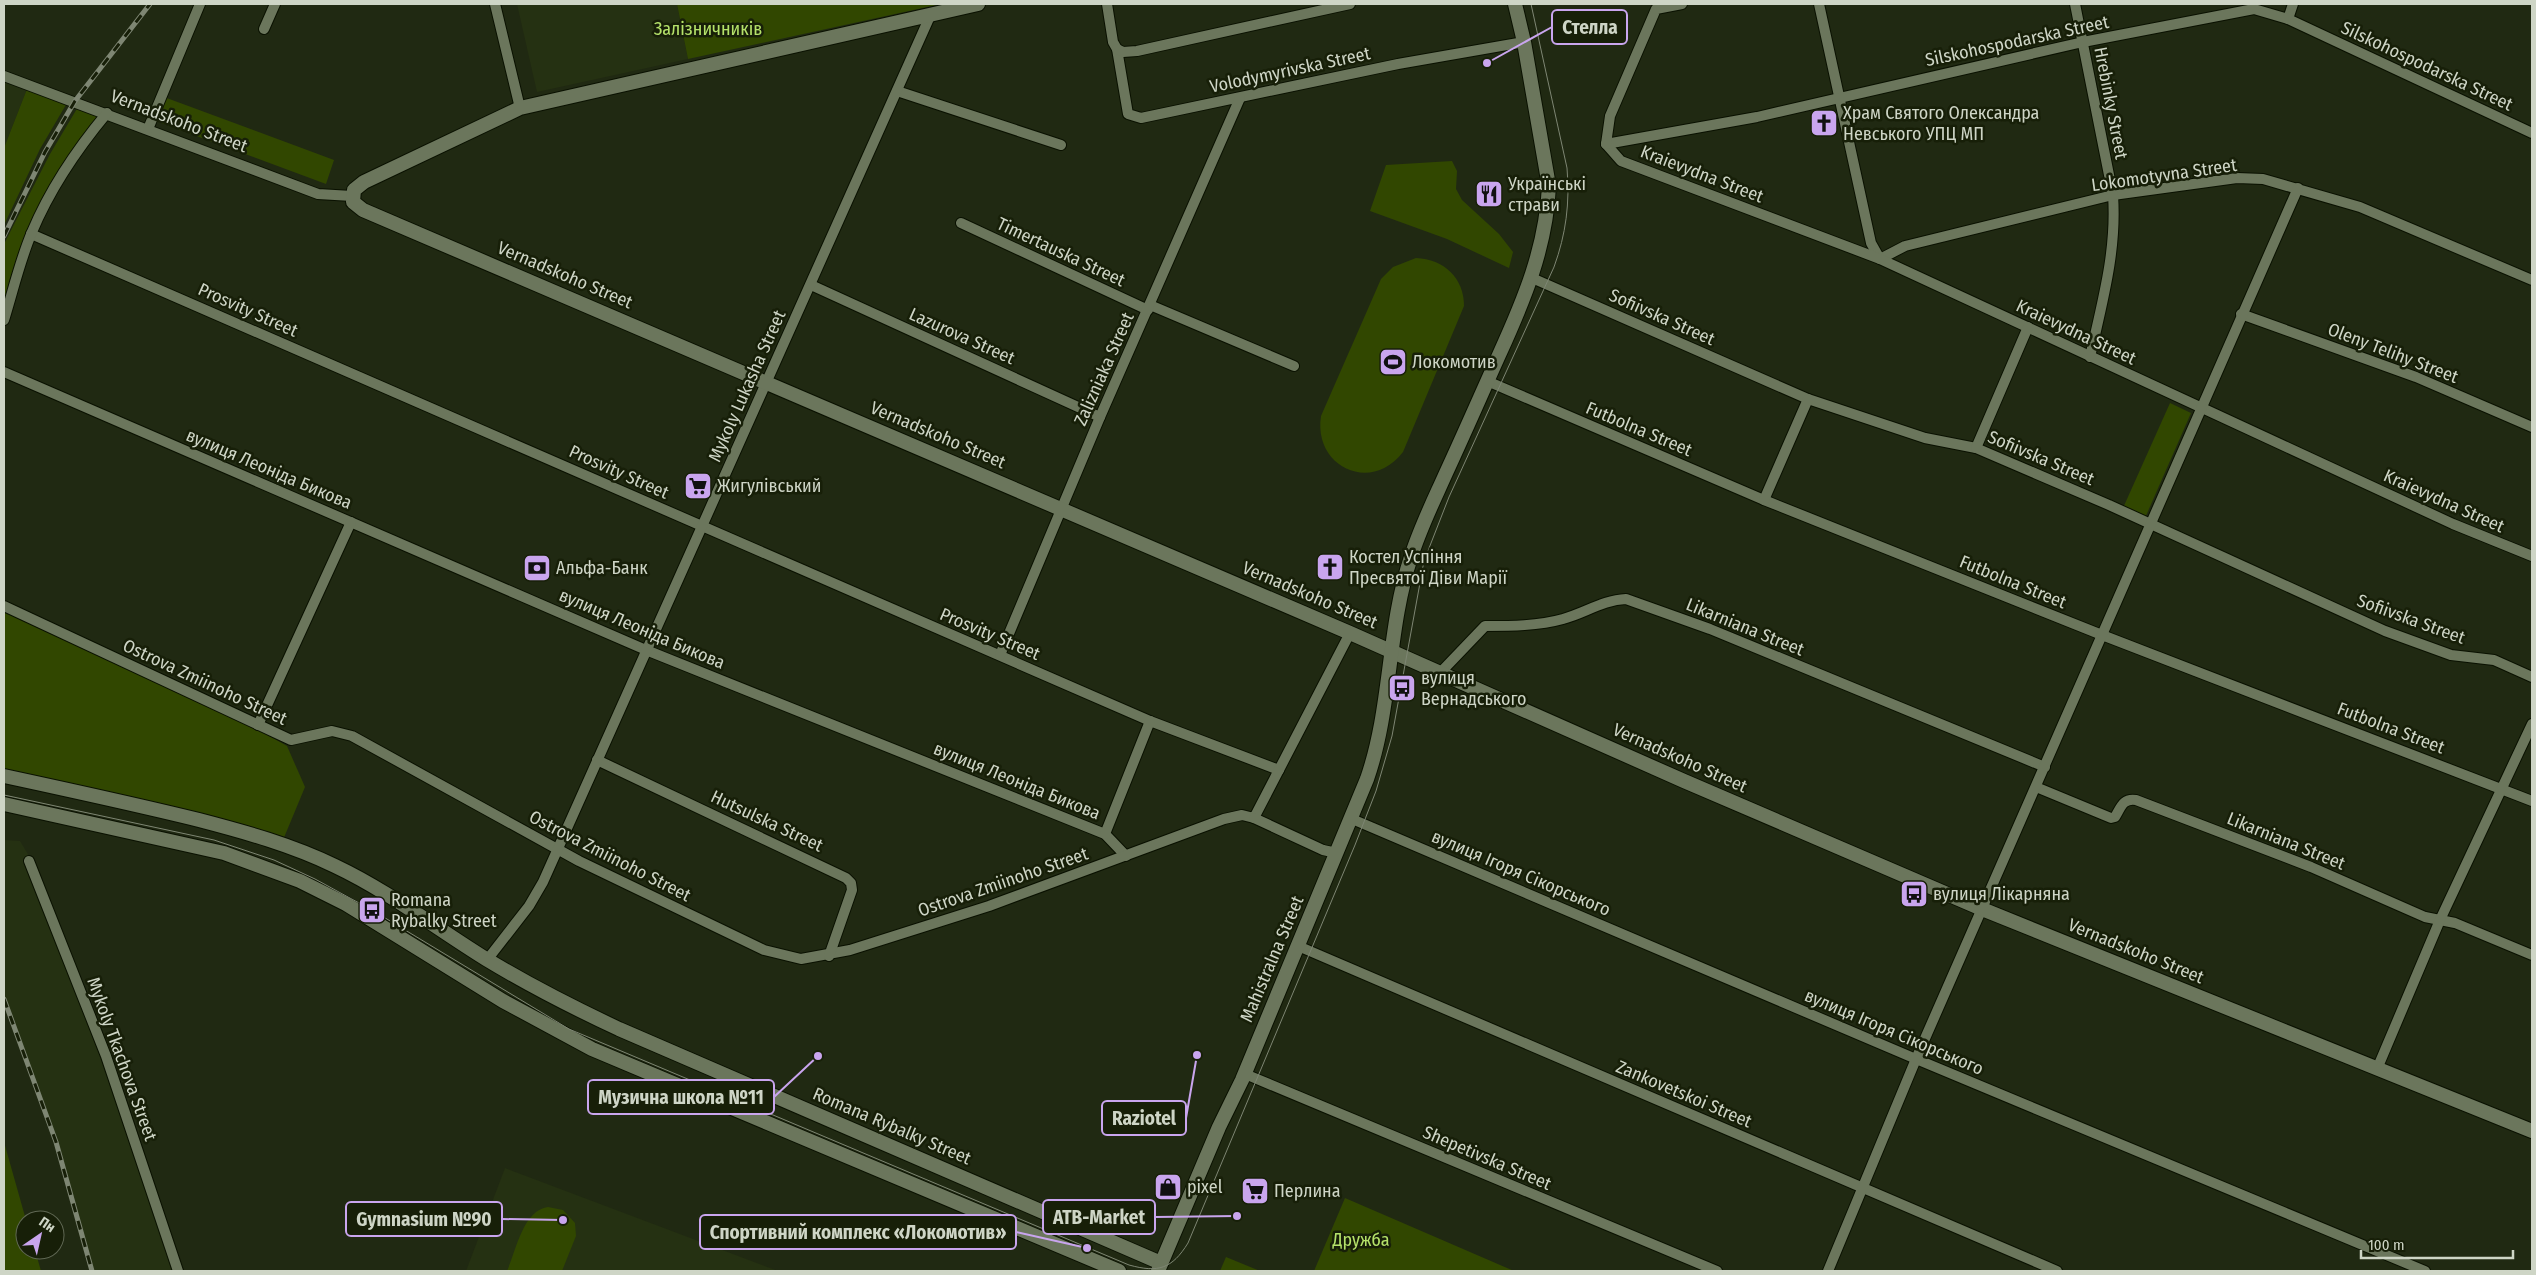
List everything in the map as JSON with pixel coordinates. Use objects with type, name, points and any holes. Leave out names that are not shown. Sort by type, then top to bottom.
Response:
[{"type":"main road","points":[[352,196],[354,190],[364,182],[520,108],[978,4]]},
{"type":"main road","name":"Mahistralna Street","points":[[1160,1267],[1219,1127],[1245,1074],[1352,818],[1374,758],[1388,684],[1391,651],[1410,557],[1532,278],[1540,254],[1549,186],[1524,42],[1515,4]]},
{"type":"main road","name":"Vernadskoho Street","points":[[352,196],[353,202],[363,210],[1350,633],[1982,909],[2532,1131]]},
{"type":"main road","name":"Romana Rybalky Street","points":[[5,776],[174,814],[283,844],[335,866],[389,896],[487,960],[562,1002],[619,1029],[1160,1267]]},
{"type":"main road","points":[[4,804],[224,853],[300,881],[346,904],[503,1001],[592,1049],[1119,1271]]},
{"type":"street","points":[[148,129],[200,4]]},
{"type":"street","points":[[264,29],[275,4]]},
{"type":"street","points":[[495,4],[520,108]]},
{"type":"street","name":"Volodymyrivska Street","points":[[1107,4],[1113,42],[1117,48],[1128,114],[1141,118],[1398,64],[1524,42]]},
{"type":"street","points":[[1117,48],[1123,52],[1137,51],[1350,4]]},
{"type":"street","points":[[1606,144],[1610,116],[1656,9],[1682,4]]},
{"type":"street","points":[[1819,4],[1871,243],[1880,259]]},
{"type":"street","name":"Hrebinky Street","points":[[2075,4],[2113,195],[2113,256],[2090,357]]},
{"type":"street","points":[[2288,19],[2293,4]]},
{"type":"street","name":"Silskohospodarska Street","points":[[1606,144],[1757,117],[2083,42],[2254,9],[2288,19],[2532,133]]},
{"type":"street","name":"Mykoly Lukasha Street","points":[[487,960],[529,906],[556,849],[931,14]]},
{"type":"street","name":"Vernadskoho Street","points":[[4,76],[75,101],[318,194],[352,196]]},
{"type":"street","points":[[897,91],[1061,145]]},
{"type":"street","name":"Zalizniaka Street","points":[[1000,655],[1100,417],[1150,307],[1240,98]]},
{"type":"street","points":[[4,320],[31,234],[65,170],[107,114]]},
{"type":"street","name":"Kraievydna Street","points":[[1606,144],[1620,161],[1880,259],[2444,520],[2532,556]]},
{"type":"street","name":"Lokomotyvna Street","points":[[1880,259],[1905,246],[2113,195],[2237,178],[2263,179],[2360,208],[2532,280]]},
{"type":"street","points":[[1828,1271],[1916,1059],[2241,314],[2298,188]]},
{"type":"street","name":"Timertauska Street","points":[[961,223],[1150,307],[1294,366]]},
{"type":"street","name":"Prosvity Street","points":[[31,234],[1150,721],[1279,770]]},
{"type":"street","name":"Sofiivska Street","points":[[1532,278],[1808,399],[1925,438],[1976,448],[2385,631],[2451,656],[2494,660],[2532,676]]},
{"type":"street","name":"Lazurova Street","points":[[810,285],[1100,417]]},
{"type":"street","name":"Oleny Telihy Street","points":[[2241,314],[2416,377],[2532,427]]},
{"type":"street","points":[[1976,448],[2028,328]]},
{"type":"street","name":"вулиця Леоніда Бикова","points":[[4,372],[646,650],[1105,834],[1126,856]]},
{"type":"street","name":"Futbolna Street","points":[[1487,381],[1764,500],[2102,635],[2532,801]]},
{"type":"street","points":[[1764,500],[1808,399]]},
{"type":"street","points":[[258,725],[351,522]]},
{"type":"street","name":"Likarniana Street","points":[[1440,673],[1485,626],[1527,626],[1563,619],[1613,600],[1626,599],[1710,629],[2045,767]]},
{"type":"street","name":"Ostrova Zmiinoho Street","points":[[4,606],[291,740],[332,731],[352,736],[556,849],[764,950],[801,959],[829,956],[989,906],[1224,819],[1242,815],[1254,818]]},
{"type":"street","points":[[1337,853],[1324,850],[1254,818],[1350,633]]},
{"type":"street","points":[[1105,834],[1150,721]]},
{"type":"street","points":[[2377,1070],[2440,920],[2532,724]]},
{"type":"street","name":"Hutsulska Street","points":[[597,760],[846,878],[851,883],[852,890],[829,956]]},
{"type":"street","name":"Likarniana Street","points":[[2036,787],[2110,818],[2115,817],[2124,802],[2130,799],[2136,800],[2311,867],[2426,916],[2455,924],[2532,955]]},
{"type":"street","name":"вулиця Ігоря Сікорського","points":[[1352,818],[1916,1059],[2425,1271]]},
{"type":"street","name":"Mykoly Tkachova Street","points":[[29,861],[106,1056],[178,1271]]},
{"type":"street","name":"Zankovetskoi Street","points":[[1298,946],[2057,1271]]},
{"type":"street","name":"Shepetivska Street","points":[[1245,1074],[1717,1271]]},
{"type":"shaded area","points":[[517,4],[677,4],[688,59],[537,92]]},
{"type":"shaded area","points":[[4,81],[27,89],[4,148]]},
{"type":"shaded area","points":[[4,840],[20,841],[32,861],[178,1271],[91,1271],[56,1142],[4,995]]},
{"type":"shaded area","points":[[505,1168],[778,1271],[466,1271]]},
{"type":"green space","name":"Залізничників","points":[[677,4],[941,4],[688,59]]},
{"type":"green space","points":[[27,89],[67,103],[40,149],[4,225],[4,148]]},
{"type":"green space","points":[[164,97],[334,160],[326,184],[156,121]]},
{"type":"green space","points":[[78,107],[102,116],[63,170],[4,312],[4,244],[50,154]]},
{"type":"green space","points":[[1452,161],[1457,171],[1456,189],[1462,200],[1499,234],[1513,252],[1509,268],[1447,239],[1370,211],[1386,165]]},
{"type":"green space","name":"Локомотив","points":[[1416,258],[1435,262],[1450,272],[1460,287],[1464,306],[1403,452],[1390,465],[1376,471],[1361,473],[1347,469],[1335,461],[1326,449],[1321,434],[1321,416],[1381,279],[1393,267]]},
{"type":"green space","points":[[2170,403],[2191,413],[2145,518],[2123,508]]},
{"type":"green space","points":[[4,610],[257,729],[287,746],[305,787],[283,840],[4,772]]},
{"type":"green space","points":[[4,1142],[23,1210],[15,1210],[15,1260],[38,1260],[41,1271],[4,1271]]},
{"type":"green space","name":"Дружба","points":[[1345,1198],[1514,1271],[1314,1271]]},
{"type":"green space","points":[[548,1207],[563,1210],[575,1223],[576,1236],[562,1271],[507,1271],[526,1223],[532,1215]]},
{"type":"green space","points":[[1226,1257],[1260,1271],[1220,1271]]},
{"type":"tram line","points":[[4,795],[214,840],[274,860],[315,879],[372,910],[569,1029],[1129,1265],[1148,1269],[1163,1267],[1176,1259],[1188,1243],[1355,845],[1376,791],[1392,736],[1424,561],[1449,497],[1558,255],[1566,218],[1568,194],[1567,168],[1531,4]]},
{"type":"railway","points":[[4,236],[45,152],[75,101],[150,4]]},
{"type":"railway","points":[[4,999],[56,1142],[92,1271]]},
{"type":"place","name":"Стелла","points":[[1487,63]]},
{"type":"place","name":"Храм Святого Олександра Невського УПЦ МП","points":[[1824,123]]},
{"type":"place","name":"Українські страви","points":[[1489,194]]},
{"type":"place","name":"Локомотив","points":[[1393,362]]},
{"type":"place","name":"Жигулівський","points":[[698,486]]},
{"type":"place","name":"Костел Успіння Пресвятої Діви Марії","points":[[1330,567]]},
{"type":"place","name":"Альфа-Банк","points":[[537,568]]},
{"type":"place","name":"вулиця Вернадського","points":[[1402,688]]},
{"type":"place","name":"вулиця Лікарняна","points":[[1914,894]]},
{"type":"place","name":"Romana Rybalky Street","points":[[372,910]]},
{"type":"place","name":"Raziotel","points":[[1197,1055]]},
{"type":"place","name":"Музична школа №11","points":[[818,1056]]},
{"type":"place","name":"pixel","points":[[1168,1187]]},
{"type":"place","name":"Перлина","points":[[1255,1191]]},
{"type":"place","name":"ATB-Market","points":[[1237,1216]]},
{"type":"place","name":"Gymnasium №90","points":[[563,1220]]},
{"type":"place","name":"Спортивний комплекс «Локомотив»","points":[[1087,1248]]}]
